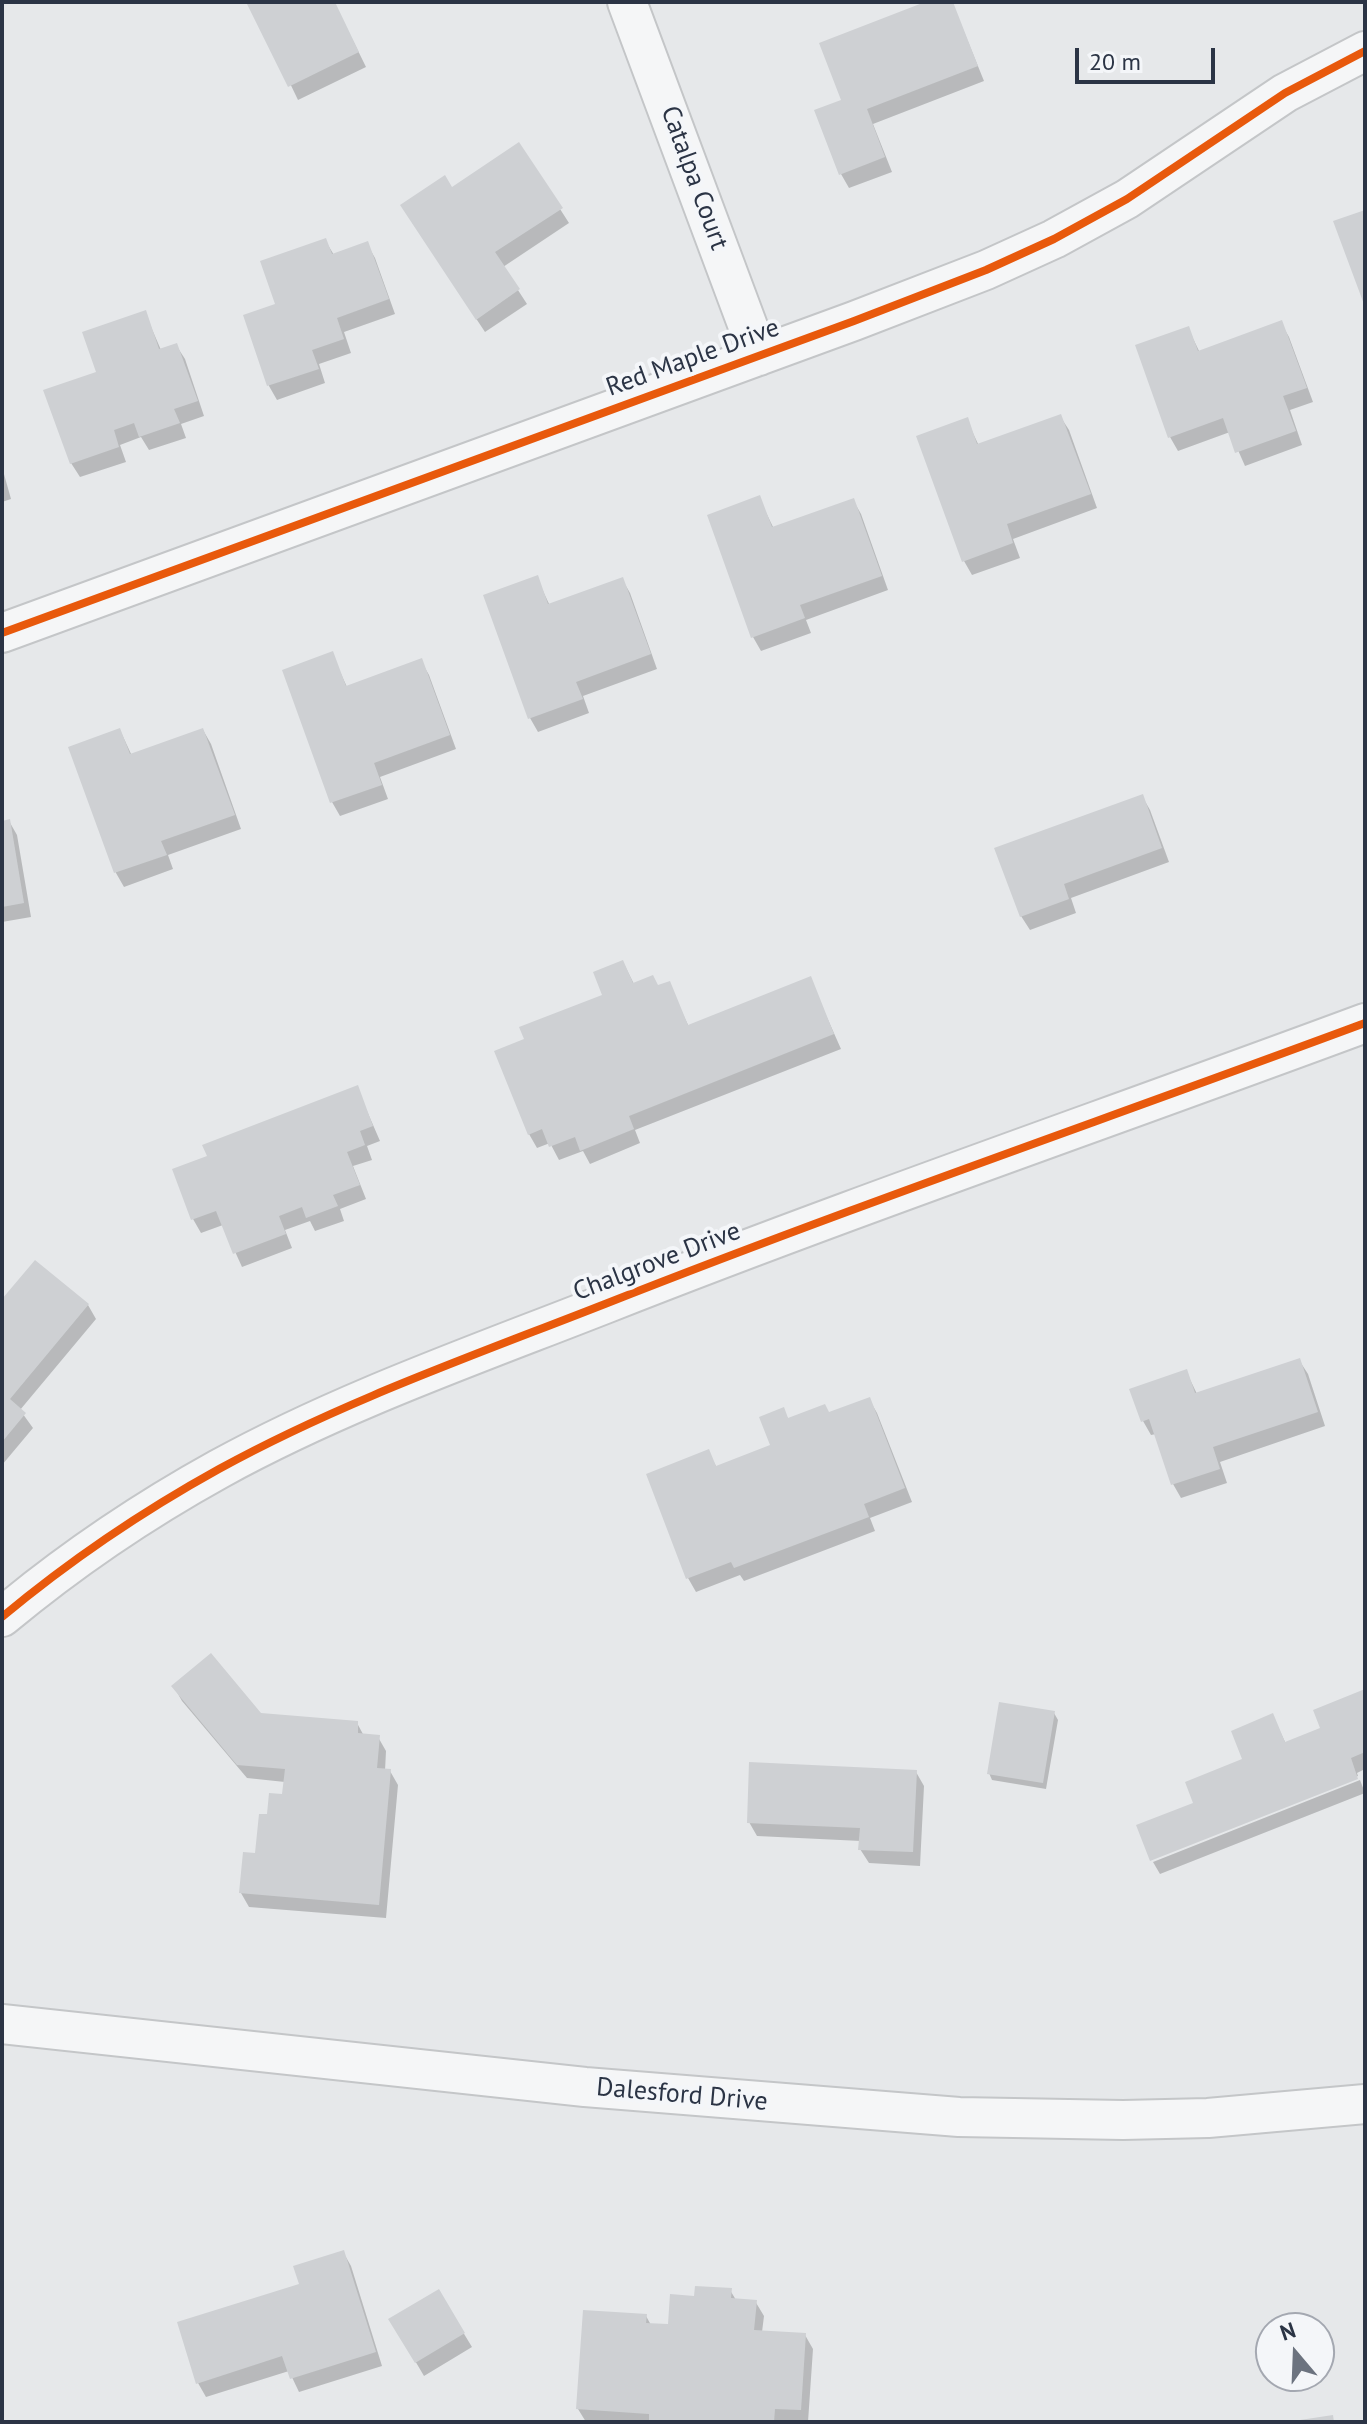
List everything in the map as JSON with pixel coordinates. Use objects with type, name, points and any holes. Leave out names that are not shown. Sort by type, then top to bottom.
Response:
[{"type":"street","name":"Catalpa Court","points":[[627,2],[759,356]]},
{"type":"street","name":"Red Maple Drive","points":[[2,633],[986,270],[1054,239],[1127,199],[1285,93],[1365,51]]},
{"type":"street","name":"Chalgrove Drive","points":[[2,1617],[135,1520],[218,1469],[361,1401],[687,1271],[1365,1023]]},
{"type":"street","name":"Dalesford Drive","points":[[2,2024],[585,2087],[959,2117],[1208,2118],[1365,2104]]},
{"type":"building","points":[[246,2],[335,2],[359,52],[288,87]]},
{"type":"building","points":[[925,2],[953,2],[978,66],[867,109],[885,157],[839,175],[814,110],[841,100],[819,43]]},
{"type":"building","points":[[519,142],[563,208],[495,252],[520,289],[476,320],[400,205],[445,175],[452,187]]},
{"type":"building","points":[[1365,210],[1365,307],[1333,221]]},
{"type":"building","points":[[326,238],[332,254],[368,241],[389,299],[337,318],[344,339],[312,350],[319,369],[267,386],[243,315],[275,304],[260,261]]},
{"type":"building","points":[[146,310],[159,349],[177,343],[198,401],[174,409],[180,423],[139,437],[134,423],[114,430],[119,447],[70,464],[43,390],[96,372],[82,332]]},
{"type":"building","points":[[1282,320],[1307,388],[1283,396],[1296,431],[1235,453],[1223,418],[1168,438],[1135,345],[1189,326],[1198,351]]},
{"type":"building","points":[[1061,414],[1091,494],[1007,524],[1013,543],[962,562],[916,436],[968,417],[977,444]]},
{"type":"building","points":[[760,495],[772,527],[854,498],[882,576],[800,605],[805,618],[751,638],[707,515]]},
{"type":"building","points":[[538,575],[548,604],[623,577],[651,654],[576,682],[583,699],[528,719],[483,595]]},
{"type":"building","points":[[333,651],[346,686],[422,658],[450,735],[374,763],[382,785],[330,803],[282,670]]},
{"type":"building","points":[[120,728],[130,754],[203,728],[235,815],[161,841],[167,855],[114,873],[68,747]]},
{"type":"building","points":[[1143,794],[1162,848],[1064,884],[1069,899],[1020,917],[994,848]]},
{"type":"building","points":[[10,819],[24,903],[2,907],[2,821]]},
{"type":"building","points":[[623,960],[633,983],[653,975],[658,985],[670,981],[688,1025],[811,976],[834,1034],[629,1116],[634,1129],[580,1151],[575,1137],[549,1147],[542,1129],[528,1135],[494,1051],[524,1039],[519,1027],[602,995],[593,972]]},
{"type":"building","points":[[358,1085],[373,1126],[360,1131],[365,1145],[347,1152],[360,1185],[333,1195],[338,1206],[306,1218],[302,1207],[279,1216],[286,1234],[233,1254],[216,1211],[191,1220],[172,1169],[207,1156],[202,1145]]},
{"type":"building","points":[[35,1260],[89,1304],[10,1399],[26,1413],[2,1442],[2,1299]]},
{"type":"building","points":[[1300,1358],[1318,1412],[1213,1447],[1220,1469],[1171,1485],[1149,1419],[1141,1422],[1129,1389],[1187,1369],[1195,1393]]},
{"type":"building","points":[[870,1397],[905,1488],[864,1504],[869,1517],[734,1568],[731,1562],[686,1579],[646,1474],[709,1449],[716,1466],[770,1445],[759,1417],[784,1407],[788,1418],[825,1404],[829,1412]]},
{"type":"building","points":[[211,1653],[261,1713],[358,1721],[358,1733],[380,1735],[377,1768],[391,1769],[379,1905],[239,1893],[243,1852],[255,1853],[259,1814],[267,1814],[269,1793],[282,1794],[285,1769],[237,1765],[171,1686]]},
{"type":"building","points":[[1365,1689],[1365,1752],[1351,1758],[1358,1779],[1150,1861],[1136,1825],[1193,1803],[1185,1782],[1242,1759],[1231,1731],[1273,1713],[1285,1742],[1320,1728],[1313,1710]]},
{"type":"building","points":[[999,1702],[1055,1711],[1043,1783],[987,1774]]},
{"type":"building","points":[[749,1762],[917,1770],[913,1852],[858,1850],[860,1828],[747,1823]]},
{"type":"building","points":[[344,2250],[376,2352],[290,2379],[282,2356],[196,2384],[177,2322],[299,2284],[293,2266]]},
{"type":"building","points":[[695,2286],[732,2288],[731,2298],[757,2300],[754,2330],[806,2333],[801,2410],[775,2409],[774,2422],[649,2422],[649,2414],[576,2409],[583,2310],[647,2314],[646,2323],[668,2324],[670,2294],[694,2296]]},
{"type":"building","points":[[439,2289],[465,2333],[415,2363],[388,2319]]},
{"type":"building","points":[[1333,2415],[1334,2422],[1300,2422],[1300,2420]]},
{"type":"cycle path","points":[[2,633],[986,270],[1054,239],[1127,199],[1285,93],[1365,51]]},
{"type":"cycle path","points":[[2,1617],[80,1557],[162,1502],[265,1445],[360,1401],[699,1267],[1365,1023]]}]
